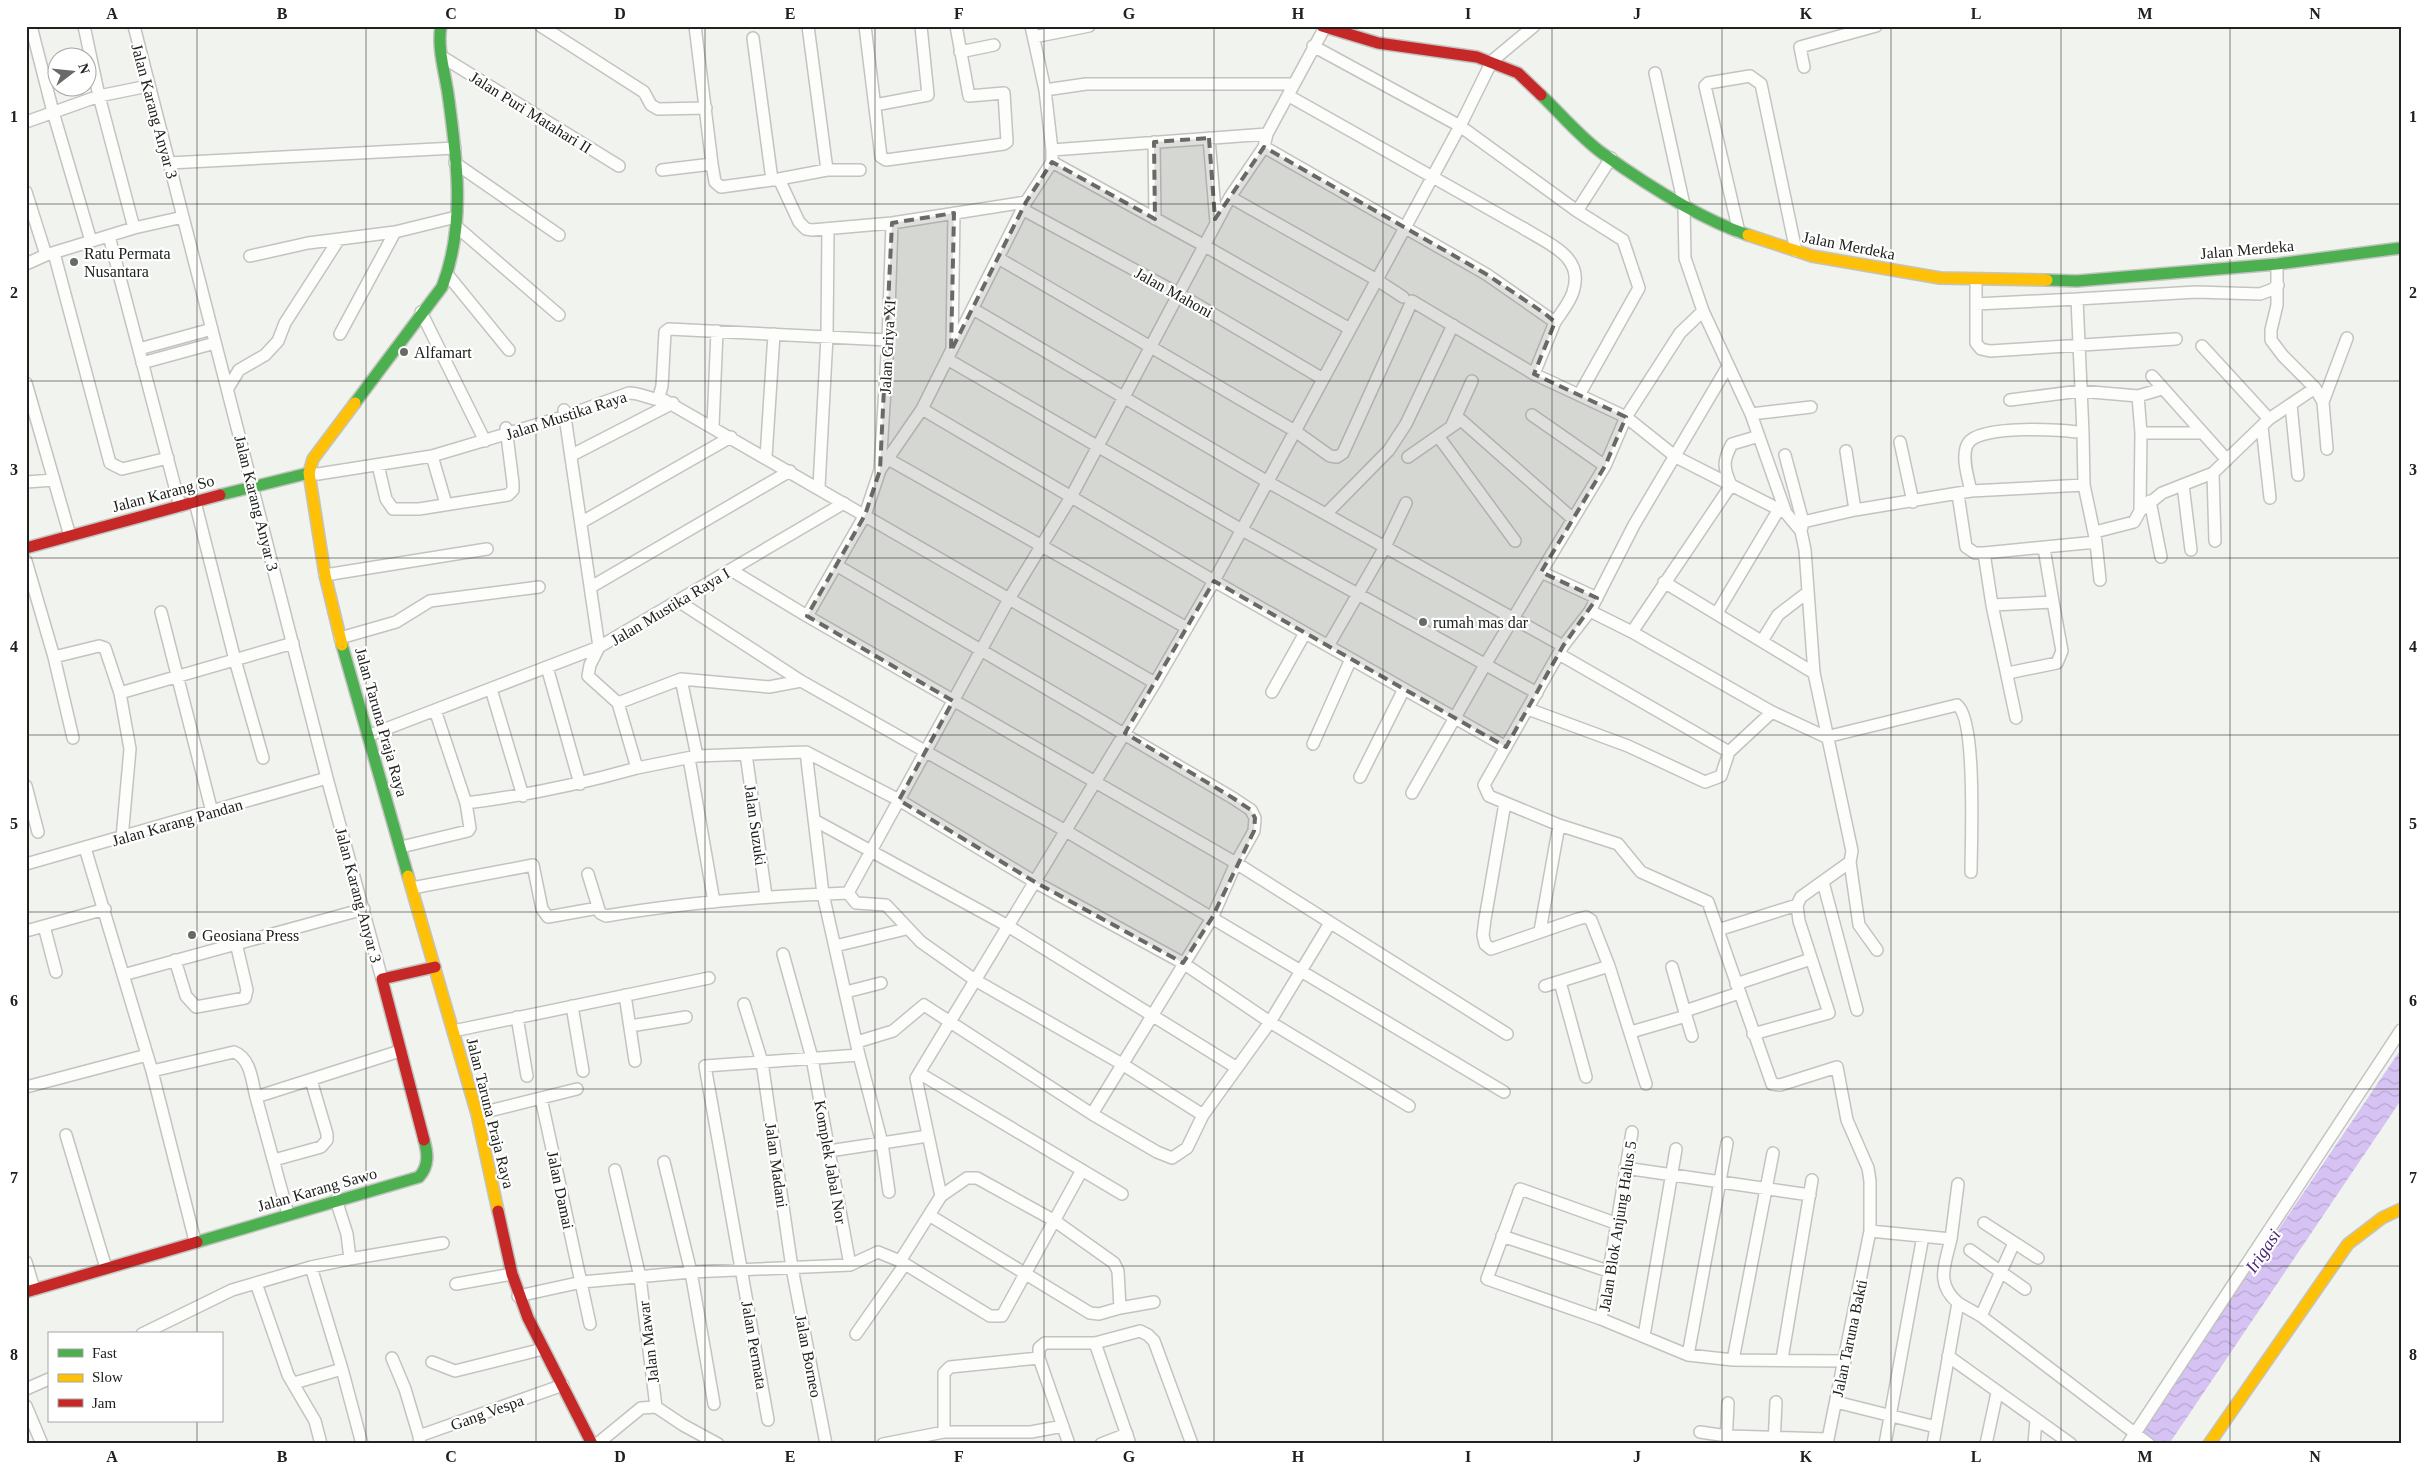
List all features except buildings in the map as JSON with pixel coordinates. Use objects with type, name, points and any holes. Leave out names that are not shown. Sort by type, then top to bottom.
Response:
[{"type":"street","points":[[31,26],[53,112],[91,241]]},
{"type":"street","points":[[84,26],[99,96],[134,228]]},
{"type":"street","name":"Jalan Karang Anyar 3","points":[[134,26],[327,778],[382,979]]},
{"type":"street","points":[[541,26],[644,92],[651,105],[658,109],[706,108]]},
{"type":"street","points":[[695,26],[715,182],[721,187],[776,180],[827,170],[860,170]]},
{"type":"street","points":[[808,26],[827,170]]},
{"type":"street","points":[[865,26],[881,157],[886,160],[1006,143],[1004,93],[969,96],[956,26]]},
{"type":"street","points":[[875,105],[928,95],[921,26]]},
{"type":"street","points":[[807,616],[865,515],[880,470],[922,409],[1024,206],[1052,162],[1044,90],[1032,32],[1089,26]]},
{"type":"street","points":[[941,1196],[916,1078],[1096,782],[1214,581],[1460,126],[1492,61],[1533,26]]},
{"type":"street","points":[[1804,67],[1800,47],[1858,29],[1876,26]]},
{"type":"street","points":[[309,473],[313,459],[421,312],[442,287],[447,274],[457,222],[455,148],[439,27]]},
{"type":"street","points":[[848,893],[1009,599],[1071,497],[1230,197],[1264,147],[1267,134],[1289,96],[1324,27]]},
{"type":"street","name":"Jalan Merdeka","points":[[1324,27],[1378,42],[1477,57],[1492,61],[1518,73],[1582,134],[1611,158],[1684,205],[1738,232],[1812,256],[1940,278],[2077,280],[2277,264],[2401,248]]},
{"type":"street","points":[[753,38],[776,180],[802,226],[812,230],[828,230],[1024,206]]},
{"type":"street","points":[[960,52],[994,45]]},
{"type":"street","points":[[1313,46],[1460,126],[1577,211],[1623,240],[1639,288],[1579,395]]},
{"type":"street","name":"Jalan Puri Matahari II","points":[[444,58],[618,166]]},
{"type":"street","points":[[1655,74],[1684,205],[1685,258],[1703,311],[1752,414],[1782,511],[1717,613]]},
{"type":"street","points":[[1738,232],[1705,86],[1708,83],[1750,76],[1761,84],[1796,251]]},
{"type":"street","points":[[1044,90],[1086,84],[1294,84]]},
{"type":"street","points":[[26,122],[99,96],[148,86]]},
{"type":"street","points":[[1289,96],[1523,228],[1558,250],[1574,263],[1576,275],[1573,293],[1555,322],[1534,374]]},
{"type":"street","points":[[1052,150],[1267,134]]},
{"type":"street","points":[[1209,138],[1216,224]]},
{"type":"street","points":[[1154,142],[1155,218]]},
{"type":"street","points":[[1264,147],[1486,274],[1555,322]]},
{"type":"street","points":[[169,163],[455,148]]},
{"type":"street","points":[[1577,211],[1611,158]]},
{"type":"street","points":[[1052,162],[1205,246],[1350,330]]},
{"type":"street","points":[[455,163],[559,235]]},
{"type":"street","points":[[662,170],[712,164]]},
{"type":"street","points":[[26,192],[50,254],[110,463],[122,469],[168,458]]},
{"type":"street","points":[[1230,197],[1377,280],[1403,297]]},
{"type":"street","name":"Jalan Mahoni","points":[[1024,206],[1323,379]]},
{"type":"street","points":[[950,355],[954,214]]},
{"type":"street","points":[[26,264],[50,254],[134,228],[183,217]]},
{"type":"street","points":[[250,256],[339,239],[457,222]]},
{"type":"street","points":[[457,222],[560,315]]},
{"type":"street","name":"Jalan Griya XI","points":[[880,470],[888,340],[892,223]]},
{"type":"street","points":[[819,487],[827,336],[828,230]]},
{"type":"street","points":[[340,334],[395,232]]},
{"type":"street","points":[[110,236],[180,506]]},
{"type":"street","points":[[228,388],[239,370],[264,355],[278,341],[285,323],[339,239]]},
{"type":"street","points":[[998,258],[1295,431],[1330,456],[1337,457],[1343,453],[1412,301],[1534,374],[1626,417],[1676,457],[1782,511],[1802,527]]},
{"type":"street","points":[[2277,264],[2277,304],[2271,330],[2271,340],[2283,356],[2315,388],[2323,402],[2327,449]]},
{"type":"street","points":[[447,274],[509,350]]},
{"type":"street","points":[[1976,279],[1976,343],[1981,349],[1990,351],[2176,339]]},
{"type":"street","points":[[1976,304],[2196,292],[2260,294],[2278,285]]},
{"type":"street","points":[[2077,299],[2084,485],[2096,536],[2100,580]]},
{"type":"street","points":[[973,309],[1268,482],[1513,618],[1561,650],[1729,752]]},
{"type":"street","points":[[1412,793],[1485,665],[1605,466],[1626,417],[1680,332],[1703,311]]},
{"type":"street","points":[[421,312],[485,438]]},
{"type":"street","points":[[1326,514],[1389,450],[1406,424],[1453,325]]},
{"type":"street","points":[[139,349],[212,329]]},
{"type":"street","points":[[572,455],[664,399],[667,330],[717,330],[888,340]]},
{"type":"street","points":[[713,426],[717,330]]},
{"type":"street","points":[[766,457],[774,334]]},
{"type":"street","points":[[2323,402],[2347,338]]},
{"type":"street","points":[[142,362],[215,343]]},
{"type":"street","points":[[2202,346],[2265,423],[2270,498]]},
{"type":"street","points":[[950,355],[1097,448],[1537,693]]},
{"type":"street","points":[[1728,366],[1676,457],[1634,525],[1590,611],[1561,650],[1484,784],[1489,796],[1559,825],[1618,844],[1641,872],[1704,899],[1710,906],[1753,1034],[1829,1013],[1799,921],[1797,905],[1801,897],[1850,862]]},
{"type":"street","points":[[2152,376],[2227,460]]},
{"type":"street","points":[[1450,428],[1472,380]]},
{"type":"street","points":[[26,383],[70,536]]},
{"type":"street","name":"Jalan Mustika Raya","points":[[309,473],[318,474],[432,456],[565,413],[627,388],[640,387],[713,426],[1155,683]]},
{"type":"street","points":[[1958,494],[1966,547],[1975,553],[2044,548],[2096,536],[2134,522],[2140,511],[2162,493],[2213,473],[2265,423],[2315,388]]},
{"type":"street","points":[[2010,400],[2080,391],[2138,396],[2162,389]]},
{"type":"street","points":[[2138,396],[2141,433],[2140,511]]},
{"type":"street","points":[[2291,405],[2298,476]]},
{"type":"street","points":[[1752,414],[1812,407]]},
{"type":"street","points":[[922,409],[1214,581],[1506,747]]},
{"type":"street","name":"Jalan Mustika Raya I","points":[[565,413],[599,648],[844,503]]},
{"type":"street","points":[[1532,415],[1605,466]]},
{"type":"street","points":[[1408,458],[1461,420],[1573,518]]},
{"type":"street","points":[[1971,491],[1965,450],[1969,441],[1978,435],[2037,428],[2083,433]]},
{"type":"street","points":[[378,465],[386,499],[393,509],[405,511],[508,495],[513,490],[513,483],[507,432]]},
{"type":"street","points":[[2141,433],[2204,433]]},
{"type":"street","points":[[1438,436],[1515,541]]},
{"type":"street","points":[[1731,485],[1725,472],[1724,462],[1732,444],[1759,436]]},
{"type":"street","points":[[582,522],[731,437]]},
{"type":"street","name":"Jalan Mustika Raya","points":[[309,473],[318,468],[485,438]]},
{"type":"street","points":[[1900,442],[1914,502]]},
{"type":"street","points":[[1846,451],[1854,510]]},
{"type":"street","points":[[1785,455],[1802,527],[1814,674],[1826,737],[1842,797],[1852,851],[1850,862],[1860,925],[1877,950]]},
{"type":"street","points":[[432,456],[446,504]]},
{"type":"street","points":[[888,459],[1187,628]]},
{"type":"street","points":[[591,587],[790,471]]},
{"type":"street","name":"Jalan Karang So","points":[[26,548],[253,486],[309,473]]},
{"type":"street","name":"Jalan Taruna Praja Raya","points":[[309,473],[325,575],[340,638],[370,735],[477,1114],[518,1296],[542,1349],[563,1385],[592,1444]]},
{"type":"street","points":[[2213,473],[2215,541]]},
{"type":"street","points":[[26,482],[54,480]]},
{"type":"street","points":[[1632,632],[1731,485]]},
{"type":"street","points":[[1802,527],[1854,510],[1914,502],[1971,491],[2084,485]]},
{"type":"street","points":[[2183,485],[2191,550]]},
{"type":"street","points":[[2150,501],[2161,557]]},
{"type":"street","points":[[195,502],[235,660],[263,758]]},
{"type":"street","points":[[1328,646],[1359,595],[1406,503]]},
{"type":"street","points":[[2008,673],[2057,662],[2062,651],[2044,548]]},
{"type":"street","points":[[325,575],[487,549]]},
{"type":"street","points":[[1984,552],[1992,605],[2008,673],[2016,718]]},
{"type":"street","points":[[26,560],[54,657],[73,738]]},
{"type":"street","points":[[836,565],[1125,733],[1251,810],[1255,818],[1254,831],[1236,863],[1212,918],[1150,1016],[1092,1114]]},
{"type":"street","points":[[731,570],[807,616],[1236,863],[1507,1034]]},
{"type":"street","points":[[1541,572],[1597,598]]},
{"type":"street","points":[[1664,582],[1814,674]]},
{"type":"street","points":[[340,638],[396,622],[430,601],[539,587]]},
{"type":"street","points":[[1762,641],[1778,615],[1808,592]]},
{"type":"street","points":[[678,601],[801,681],[1066,831],[1504,1092]]},
{"type":"street","points":[[1992,605],[2053,602]]},
{"type":"street","points":[[1590,611],[1632,632],[1772,712],[1826,737],[1958,705],[1963,709],[1971,757],[1971,872]]},
{"type":"street","points":[[161,612],[179,676],[212,812]]},
{"type":"street","points":[[1272,692],[1305,633]]},
{"type":"street","points":[[120,693],[293,643]]},
{"type":"street","points":[[54,657],[98,646],[105,648],[120,693],[130,749],[122,838]]},
{"type":"street","points":[[370,735],[599,648]]},
{"type":"street","points":[[599,648],[590,664],[588,676],[618,703],[637,768]]},
{"type":"street","points":[[1313,744],[1351,659]]},
{"type":"street","points":[[547,667],[580,784]]},
{"type":"street","points":[[618,703],[681,679],[769,687],[801,681]]},
{"type":"street","points":[[681,679],[714,902]]},
{"type":"street","points":[[491,689],[523,796]]},
{"type":"street","points":[[1360,777],[1404,689]]},
{"type":"street","points":[[1528,709],[1628,746],[1705,782],[1721,776],[1729,752],[1772,712]]},
{"type":"street","points":[[401,847],[468,831],[470,828],[466,803],[435,710]]},
{"type":"street","points":[[466,803],[523,796],[580,784],[637,768],[693,757],[806,752],[900,800],[1035,882],[1183,963],[1270,1022],[1409,1106]]},
{"type":"street","points":[[806,752],[823,894],[859,1055],[882,1143],[889,1192]]},
{"type":"street","name":"Jalan Suzuki","points":[[746,754],[766,896]]},
{"type":"street","name":"Jalan Karang Pandan","points":[[26,864],[327,778]]},
{"type":"street","points":[[26,786],[38,832]]},
{"type":"street","points":[[1505,803],[1486,912],[1483,935],[1485,944],[1491,949],[1578,919],[1586,917],[1591,920],[1609,966],[1646,1084]]},
{"type":"street","points":[[814,820],[1008,926],[1150,1016],[1237,1068]]},
{"type":"street","points":[[1540,931],[1559,825]]},
{"type":"street","points":[[85,848],[105,909],[152,1071],[195,1241]]},
{"type":"street","points":[[412,888],[533,865],[542,909],[548,917],[598,908]]},
{"type":"street","points":[[588,874],[600,913],[606,916],[656,908],[766,896],[848,893]]},
{"type":"street","points":[[1823,882],[1857,1010]]},
{"type":"street","points":[[848,893],[856,903],[886,905],[895,912],[906,929],[975,980],[1122,1064],[1203,1115]]},
{"type":"street","points":[[1718,930],[1797,905]]},
{"type":"street","points":[[26,931],[105,909]]},
{"type":"street","points":[[123,975],[364,909]]},
{"type":"street","points":[[857,1042],[893,1031],[924,1005],[1092,1114],[1157,1152],[1172,1158],[1187,1148],[1203,1115],[1270,1022],[1330,924]]},
{"type":"street","points":[[44,926],[56,972]]},
{"type":"street","points":[[835,946],[906,929]]},
{"type":"street","points":[[175,960],[186,996],[196,1007],[245,998],[247,990],[236,943]]},
{"type":"street","name":"Komplek Jabal Nor","points":[[783,954],[812,1058],[850,1265]]},
{"type":"street","points":[[1631,1032],[1685,1013],[1737,989],[1811,959]]},
{"type":"street","points":[[1545,986],[1609,966]]},
{"type":"street","points":[[382,979],[435,967]]},
{"type":"street","points":[[1672,968],[1692,1036]]},
{"type":"street","points":[[453,1031],[709,978]]},
{"type":"street","name":"Jalan Karang Sawo","points":[[30,1291],[195,1241],[419,1177],[426,1169],[426,1151],[382,979]]},
{"type":"street","points":[[1560,982],[1586,1077]]},
{"type":"street","points":[[846,992],[881,983]]},
{"type":"street","points":[[625,996],[635,1061]]},
{"type":"street","name":"Jalan Madani","points":[[744,1004],[762,1062],[792,1268]]},
{"type":"street","points":[[572,1006],[583,1071]]},
{"type":"street","points":[[630,1026],[686,1017]]},
{"type":"street","points":[[517,1018],[527,1076]]},
{"type":"street","points":[[2128,1444],[2142,1438],[2401,1030]]},
{"type":"street","name":"Jalan Taruna Bakti","points":[[1753,1034],[1772,1084],[1780,1085],[1837,1067],[1847,1120],[1868,1168],[1870,1181],[1870,1231],[1845,1361],[1827,1441]]},
{"type":"street","points":[[256,1097],[400,1051]]},
{"type":"street","points":[[152,1071],[234,1052],[242,1055],[247,1063],[288,1214]]},
{"type":"street","points":[[26,1087],[147,1055]]},
{"type":"street","points":[[762,1062],[859,1055]]},
{"type":"street","name":"Jalan Permata","points":[[762,1062],[705,1066],[768,1420]]},
{"type":"street","points":[[919,1073],[1122,1194]]},
{"type":"street","points":[[274,1160],[321,1147],[325,1144],[327,1134],[311,1080]]},
{"type":"street","points":[[477,1114],[577,1089]]},
{"type":"street","name":"Jalan Damai","points":[[541,1098],[590,1324]]},
{"type":"street","name":"Jalan Blok Anjung Halus 5","points":[[1601,1319],[1632,1132]]},
{"type":"street","points":[[66,1135],[106,1268]]},
{"type":"street","points":[[830,1151],[928,1136]]},
{"type":"street","points":[[1688,1355],[1727,1143]]},
{"type":"street","points":[[1644,1336],[1673,1176],[1676,1149]]},
{"type":"street","points":[[1732,1360],[1773,1153]]},
{"type":"street","points":[[664,1162],[691,1272],[714,1404]]},
{"type":"street","points":[[1625,1168],[1810,1195]]},
{"type":"street","name":"Jalan Mawar","points":[[614,1170],[640,1276],[656,1407]]},
{"type":"street","points":[[518,1296],[582,1282],[640,1276],[850,1265],[878,1252],[902,1263],[990,1316],[1002,1316],[1082,1170]]},
{"type":"street","points":[[856,1334],[902,1263],[941,1196],[967,1178],[977,1178],[1055,1221],[1114,1262],[1118,1271],[1120,1308]]},
{"type":"street","points":[[1782,1359],[1812,1180]]},
{"type":"street","points":[[1958,1184],[1951,1239],[1943,1279],[1946,1290],[1958,1303],[1981,1316],[2142,1438]]},
{"type":"street","points":[[1618,1224],[1520,1189],[1487,1279],[1601,1319],[1688,1355],[1732,1360],[1845,1361]]},
{"type":"street","points":[[336,1200],[347,1234],[350,1259]]},
{"type":"street","points":[[2209,1444],[2348,1244],[2382,1218],[2401,1209]]},
{"type":"street","points":[[929,1215],[1090,1313],[1099,1314],[1154,1302]]},
{"type":"street","points":[[1984,1223],[2038,1258]]},
{"type":"street","points":[[1870,1231],[1951,1239]]},
{"type":"street","points":[[1502,1236],[1608,1271]]},
{"type":"street","points":[[1885,1444],[1923,1236]]},
{"type":"street","points":[[146,1332],[232,1290],[311,1267],[443,1243]]},
{"type":"street","points":[[1981,1316],[2014,1243]]},
{"type":"street","points":[[1970,1250],[2025,1289]]},
{"type":"street","points":[[26,1262],[30,1291]]},
{"type":"street","points":[[311,1267],[342,1368],[362,1444]]},
{"type":"street","name":"Jalan Borneo","points":[[792,1268],[826,1444]]},
{"type":"street","points":[[456,1284],[512,1274]]},
{"type":"street","points":[[256,1283],[288,1375],[315,1421],[321,1444]]},
{"type":"street","points":[[1933,1444],[1958,1303]]},
{"type":"street","points":[[1069,1444],[1039,1358],[1039,1348],[1046,1343],[1095,1342],[1140,1331],[1148,1335],[1154,1342],[1192,1444]]},
{"type":"street","points":[[1095,1342],[1128,1439],[1101,1444]]},
{"type":"street","points":[[432,1362],[455,1371],[542,1349]]},
{"type":"street","points":[[1948,1356],[1997,1393],[2071,1444]]},
{"type":"street","points":[[392,1358],[405,1388],[419,1440]]},
{"type":"street","points":[[944,1432],[944,1373],[950,1367],[1039,1358]]},
{"type":"street","points":[[294,1383],[342,1368]]},
{"type":"street","points":[[26,1389],[48,1379]]},
{"type":"street","name":"Gang Vespa","points":[[419,1440],[563,1385]]},
{"type":"street","points":[[1986,1444],[1997,1393]]},
{"type":"street","points":[[1774,1441],[1776,1402]]},
{"type":"street","points":[[1836,1402],[1891,1414],[1936,1427]]},
{"type":"street","points":[[1726,1440],[1728,1403]]},
{"type":"street","points":[[26,1406],[42,1444]]},
{"type":"street","points":[[597,1444],[642,1408],[656,1407],[683,1425],[718,1444]]},
{"type":"street","points":[[2034,1444],[2036,1420]]},
{"type":"street","points":[[883,1444],[944,1432],[1031,1432],[1063,1426]]},
{"type":"street","points":[[1700,1432],[1726,1440],[1827,1441]]},
{"type":"highlighted area","points":[[1209,138],[1215,219],[1264,147],[1486,274],[1544,313],[1555,322],[1534,374],[1626,417],[1605,466],[1541,572],[1597,598],[1563,646],[1506,747],[1214,581],[1125,733],[1233,798],[1251,810],[1255,818],[1254,831],[1212,918],[1183,963],[1035,882],[899,800],[953,701],[807,616],[865,515],[880,470],[892,223],[954,213],[951,351],[1026,202],[1052,162],[1155,219],[1154,142]]},
{"type":"water","points":[[2401,1049],[2401,1100],[2169,1444],[2133,1444]]},
{"type":"traffic: fast","points":[[355,403],[442,287],[450,264],[457,216],[457,192],[454,143],[441,52],[441,26]]},
{"type":"traffic: fast","points":[[1541,95],[1586,140],[1618,164],[1692,210],[1748,235]]},
{"type":"traffic: fast","points":[[2047,280],[2077,281],[2277,264],[2401,248]]},
{"type":"traffic: fast","points":[[220,495],[309,473]]},
{"type":"traffic: fast","points":[[342,645],[408,876]]},
{"type":"traffic: fast","points":[[197,1242],[419,1177],[425,1169],[427,1160],[424,1140]]},
{"type":"traffic: slow","points":[[1748,235],[1812,256],[1940,278],[2047,280]]},
{"type":"traffic: slow","points":[[342,645],[325,575],[309,473],[313,459],[355,403]]},
{"type":"traffic: slow","points":[[408,876],[477,1114],[498,1211]]},
{"type":"traffic: slow","points":[[2209,1444],[2348,1244],[2382,1218],[2401,1209]]},
{"type":"traffic: jam","points":[[1322,26],[1378,43],[1477,57],[1518,73],[1541,95]]},
{"type":"traffic: jam","points":[[26,548],[220,495]]},
{"type":"traffic: jam","points":[[424,1140],[382,979],[435,967]]},
{"type":"traffic: jam","points":[[498,1211],[512,1274],[528,1318],[592,1444]]},
{"type":"traffic: jam","points":[[26,1292],[197,1242]]},
{"type":"place","name":"Ratu Permata Nusantara","points":[[74,262]]},
{"type":"place","name":"Alfamart","points":[[404,352]]},
{"type":"place","name":"rumah mas dar","points":[[1423,622]]},
{"type":"place","name":"Geosiana Press","points":[[192,935]]},
{"type":"water label","name":"Irigasi","points":[[2263,1251]]}]
